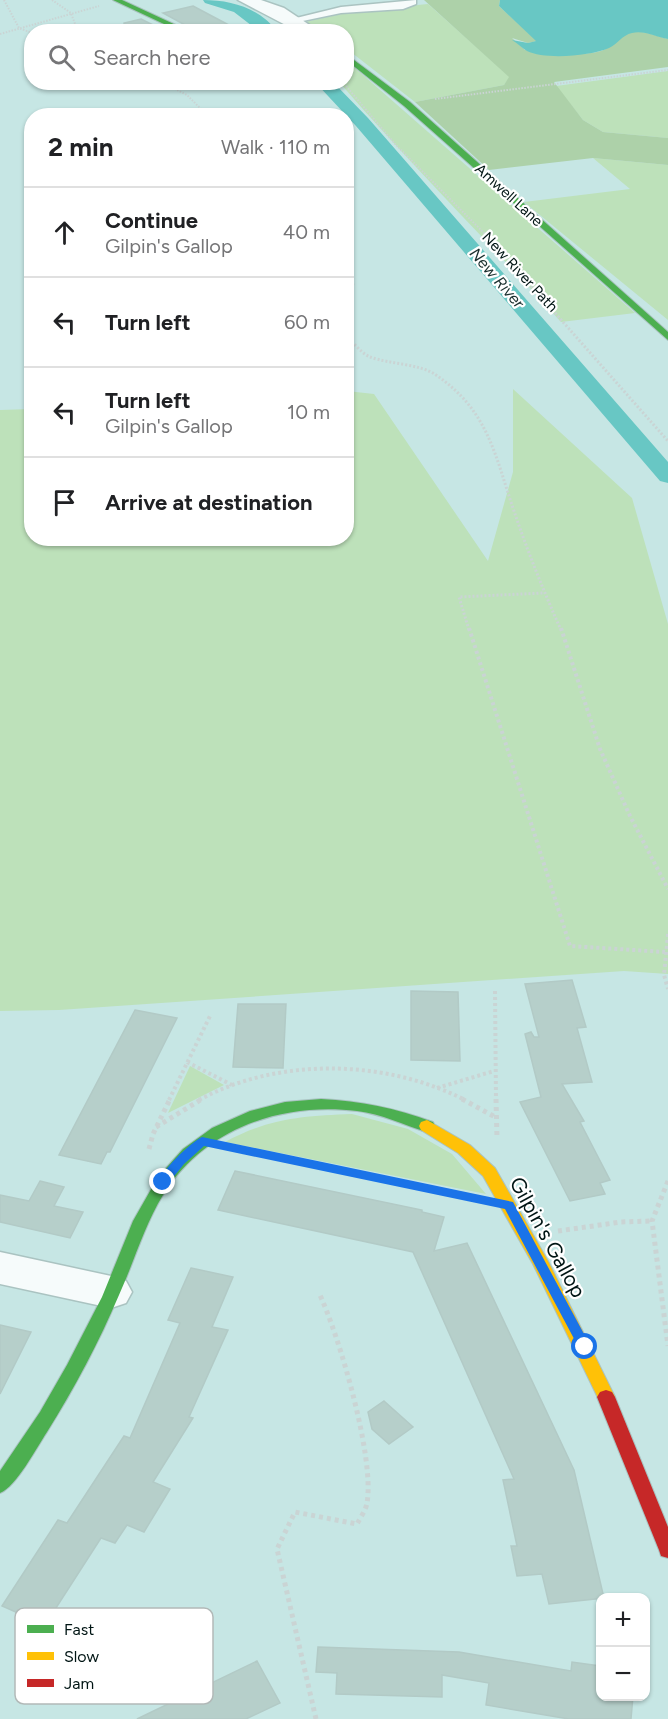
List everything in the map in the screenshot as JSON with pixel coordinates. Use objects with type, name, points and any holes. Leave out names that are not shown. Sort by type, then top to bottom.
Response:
[{"type":"street","points":[[116,0],[170,24]]},
{"type":"street","points":[[246,0],[299,24]]},
{"type":"street","name":"Amwell Lane","points":[[354,62],[407,104],[668,337]]},
{"type":"street","name":"Gilpin's Gallop","points":[[0,1485],[23,1458],[49,1417],[163,1182],[180,1161],[202,1141],[254,1116],[283,1107],[336,1103],[394,1111],[438,1129],[474,1156],[489,1172],[585,1347],[634,1458],[668,1550]]},
{"type":"street","points":[[0,1268],[111,1292]]},
{"type":"lane","points":[[293,20],[341,10],[403,6],[413,2],[412,0]]},
{"type":"path","points":[[4,0],[19,28],[24,30]]},
{"type":"path","points":[[52,0],[71,13],[75,24]]},
{"type":"path","points":[[33,24],[101,6]]},
{"type":"path","points":[[0,34],[24,27]]},
{"type":"path","points":[[407,104],[466,93],[668,70]]},
{"type":"path","points":[[177,90],[187,95],[200,108]]},
{"type":"path","name":"New River Path","points":[[350,90],[395,144],[497,246],[668,441]]},
{"type":"path","points":[[354,343],[368,356],[435,374],[473,410],[485,428],[503,470],[514,512],[530,549],[544,593],[562,631],[600,749],[630,816],[668,889]]},
{"type":"path","points":[[544,593],[459,597],[570,946],[664,952]]},
{"type":"path","points":[[668,934],[664,952],[664,975],[668,990]]},
{"type":"path","points":[[495,991],[494,1071],[498,1144]]},
{"type":"path","points":[[188,1062],[232,1086]]},
{"type":"path","points":[[436,1088],[494,1071]]},
{"type":"path","points":[[202,1141],[509,1205]]},
{"type":"path","points":[[668,1181],[655,1208],[652,1221],[668,1346]]},
{"type":"path","points":[[524,1236],[621,1222],[652,1221]]},
{"type":"path","points":[[316,1719],[277,1549],[295,1512],[357,1524],[367,1505],[368,1464],[332,1320],[320,1293]]},
{"type":"green space","points":[[424,0],[500,0],[499,6],[537,41],[528,43],[512,38],[525,50],[566,54],[598,52],[632,32],[648,33],[668,39],[668,67],[554,82],[583,120],[603,132],[668,138],[668,165],[593,158],[489,170],[415,102],[504,85],[509,77]]},
{"type":"green space","points":[[428,4],[510,77],[504,85],[415,102],[354,54],[354,24],[308,24],[305,22],[355,11]]},
{"type":"green space","points":[[354,67],[635,313],[561,322],[346,90],[354,90]]},
{"type":"green space","points":[[668,71],[668,138],[603,132],[583,120],[556,86]]},
{"type":"green space","points":[[593,158],[668,165],[668,320],[524,202],[630,189]]},
{"type":"green space","points":[[513,389],[632,498],[668,624],[668,974],[624,971],[59,1010],[0,1011],[0,410],[24,409],[24,546],[354,546],[354,392],[374,394],[488,561],[513,472]]},
{"type":"green space","points":[[190,1066],[224,1085],[168,1113]]},
{"type":"green space","points":[[352,1114],[408,1129],[452,1154],[486,1194],[225,1142],[272,1123],[318,1116]]},
{"type":"water","points":[[500,0],[668,0],[668,39],[636,32],[601,51],[568,56],[535,54],[512,40],[528,43],[536,41],[499,6]]},
{"type":"building","points":[[193,6],[227,24],[183,24],[163,13]]},
{"type":"building","points":[[141,19],[151,24],[124,24]]},
{"type":"building","points":[[572,980],[586,1027],[577,1028],[592,1082],[562,1084],[584,1121],[580,1122],[610,1180],[600,1183],[605,1194],[570,1201],[520,1102],[541,1097],[525,1034],[531,1032],[534,1037],[539,1037],[525,984]]},
{"type":"building","points":[[411,991],[458,992],[460,1061],[411,1060]]},
{"type":"building","points":[[238,1004],[286,1004],[283,1068],[233,1067]]},
{"type":"building","points":[[135,1010],[177,1018],[110,1152],[107,1152],[101,1164],[59,1155]]},
{"type":"building","points":[[235,1171],[422,1210],[422,1212],[444,1217],[434,1251],[467,1243],[574,1470],[603,1593],[596,1593],[596,1599],[549,1604],[542,1574],[517,1576],[511,1546],[517,1546],[503,1480],[514,1479],[413,1252],[218,1210]]},
{"type":"building","points":[[40,1181],[64,1187],[54,1206],[83,1212],[70,1238],[0,1222],[0,1195],[29,1201]]},
{"type":"building","points":[[191,1268],[233,1277],[212,1327],[228,1330],[189,1417],[193,1418],[153,1482],[170,1489],[144,1532],[127,1525],[115,1543],[101,1538],[56,1608],[15,1608],[15,1612],[2,1606],[58,1520],[67,1523],[124,1436],[130,1438],[180,1323],[168,1320]]},
{"type":"building","points":[[0,1325],[31,1332],[0,1394]]},
{"type":"building","points":[[384,1401],[413,1427],[389,1444],[372,1429],[368,1412]]},
{"type":"building","points":[[318,1647],[459,1652],[571,1671],[572,1662],[596,1665],[596,1701],[633,1701],[631,1719],[569,1719],[486,1705],[489,1683],[442,1675],[442,1697],[336,1694],[337,1673],[316,1672]]},
{"type":"building","points":[[257,1661],[280,1703],[246,1719],[137,1719],[168,1704],[213,1704],[213,1682]]},
{"type":"waterway","name":"New River","points":[[210,0],[239,9],[260,24]]},
{"type":"waterway","name":"New River","points":[[331,90],[348,108]]},
{"type":"waterway","name":"New River","points":[[354,114],[668,476]]},
{"type":"traffic: fast","points":[[116,0],[170,24]]},
{"type":"traffic: fast","points":[[354,62],[407,104],[668,337]]},
{"type":"traffic: fast","points":[[0,1485],[32,1440],[86,1346],[156,1193],[188,1153],[217,1132],[250,1117],[285,1107],[321,1104],[358,1106],[393,1113],[427,1126]]},
{"type":"traffic: slow","points":[[427,1126],[464,1149],[489,1172],[541,1263],[606,1397]]},
{"type":"traffic: jam","points":[[606,1397],[668,1550]]},
{"type":"route","points":[[163,1182],[180,1161],[202,1141],[509,1205],[585,1347]]}]
